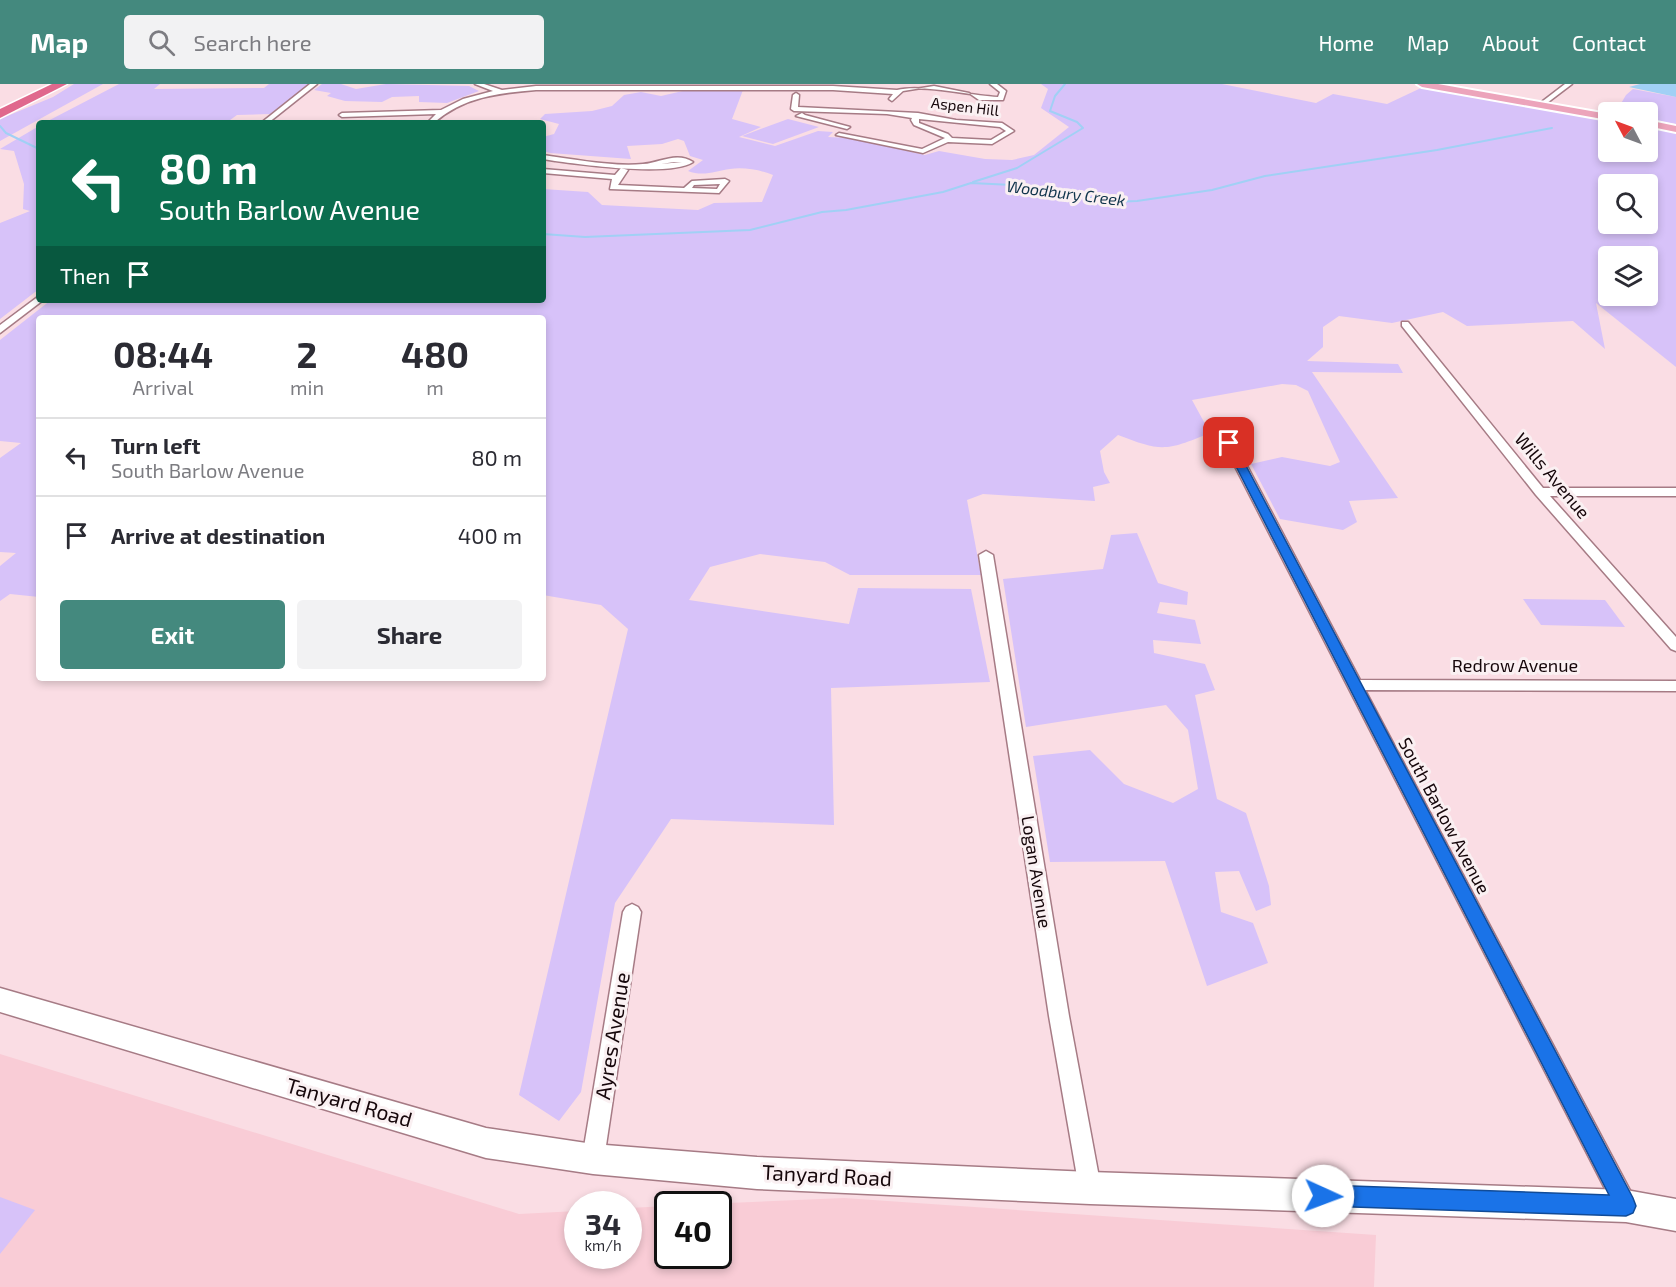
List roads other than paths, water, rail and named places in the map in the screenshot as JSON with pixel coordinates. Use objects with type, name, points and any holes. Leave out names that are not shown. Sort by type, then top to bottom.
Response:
[{"type":"highway","points":[[0,107],[45,84]]},
{"type":"highway","points":[[0,114],[62,84]]},
{"type":"main road","points":[[1429,84],[1598,115]]},
{"type":"main road","points":[[1658,125],[1676,129]]},
{"type":"street","points":[[268,120],[314,84]]},
{"type":"street","points":[[478,84],[502,92]]},
{"type":"street","points":[[433,120],[440,112],[459,103],[502,92],[555,85],[702,85],[864,89],[880,84]]},
{"type":"street","points":[[884,111],[901,89],[934,84],[970,92],[979,98],[1001,99],[1003,91],[993,84]]},
{"type":"street","points":[[1541,105],[1569,84]]},
{"type":"street","points":[[752,86],[754,94],[796,95],[810,98],[813,110]]},
{"type":"street","points":[[872,87],[897,92]]},
{"type":"street","points":[[864,89],[847,127],[839,135],[849,136],[863,111],[872,87]]},
{"type":"street","points":[[796,95],[794,109],[813,110]]},
{"type":"street","points":[[459,103],[479,106]]},
{"type":"street","points":[[813,110],[799,116],[847,127]]},
{"type":"street","name":"Aspen Hill","points":[[813,110],[884,111],[965,123],[997,124],[1011,131],[1002,137],[986,142],[947,140],[923,151],[849,136]]},
{"type":"street","points":[[342,115],[440,112]]},
{"type":"street","name":"Aspen Hill","points":[[918,115],[914,120],[916,124],[941,133],[948,137],[947,140]]},
{"type":"street","points":[[965,123],[971,129],[1002,137]]},
{"type":"street","points":[[546,157],[627,166],[648,165]]},
{"type":"street","points":[[627,166],[617,177],[613,187],[686,190]]},
{"type":"street","points":[[546,171],[617,177]]},
{"type":"street","points":[[0,330],[36,301]]},
{"type":"street","name":"Wills Avenue","points":[[1405,324],[1540,492],[1676,646]]},
{"type":"street","name":"South Barlow Avenue","points":[[1229,443],[1626,1206]]},
{"type":"street","points":[[1540,492],[1676,492]]},
{"type":"street","name":"Logan Avenue","points":[[986,555],[1058,1005],[1090,1188]]},
{"type":"street","name":"Redrow Avenue","points":[[1354,685],[1676,686]]},
{"type":"street","name":"Ayres Avenue","points":[[593,1159],[632,912]]},
{"type":"street","name":"Tanyard Road","points":[[0,1000],[486,1143],[593,1159],[758,1173],[1090,1188],[1626,1206],[1676,1215]]},
{"type":"water","points":[[1640,84],[1676,84],[1676,97],[1629,87]]},
{"type":"waterway","points":[[973,182],[1017,168],[1083,128],[1077,122],[1050,111],[1055,96],[1065,84]]},
{"type":"waterway","name":"Woodbury Creek","points":[[0,126],[6,133],[36,148]]},
{"type":"waterway","name":"Woodbury Creek","points":[[546,234],[585,237],[750,230],[822,212],[846,210],[943,192],[971,183],[1031,186],[1111,202],[1137,201],[1212,190],[1265,176],[1437,150],[1552,128]]}]
